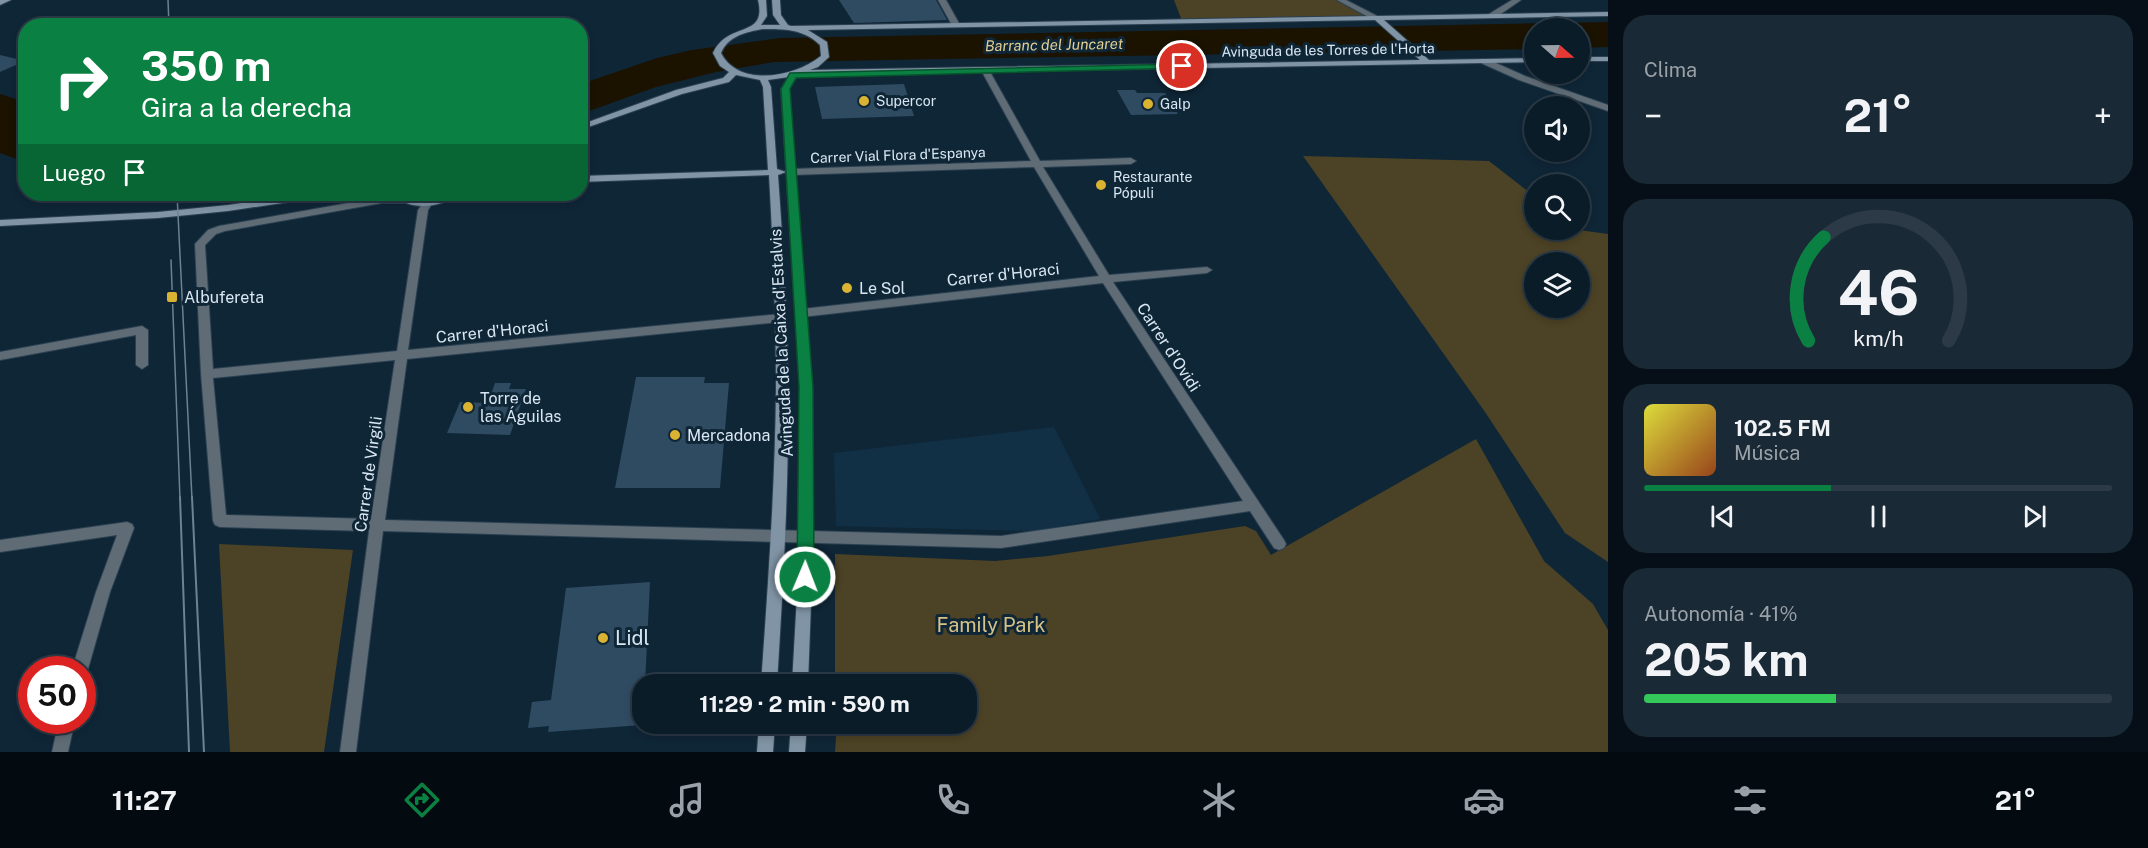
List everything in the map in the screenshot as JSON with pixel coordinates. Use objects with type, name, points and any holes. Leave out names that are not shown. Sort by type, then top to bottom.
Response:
[{"type":"main road","points":[[0,3],[7,0]]},
{"type":"main road","points":[[755,28],[763,16],[762,0]]},
{"type":"main road","points":[[776,0],[777,15],[788,28]]},
{"type":"main road","name":"Avinguda de les Torres de l'Horta","points":[[788,28],[1608,14]]},
{"type":"main road","points":[[1377,18],[1427,62]]},
{"type":"main road","points":[[588,125],[679,92],[726,80],[733,71],[718,58],[719,47],[723,41],[734,34],[755,28],[788,28],[809,33],[820,40],[826,49],[825,57],[820,64],[796,74]]},
{"type":"main road","points":[[1590,59],[1608,58]]},
{"type":"main road","name":"Avinguda de les Torres de l'Horta","points":[[733,71],[763,77],[796,74],[1524,60]]},
{"type":"main road","name":"Avinguda de la Caixa d'Estalvis","points":[[796,74],[785,89],[806,387],[806,537],[800,674]]},
{"type":"main road","name":"Avinguda de la Caixa d'Estalvis","points":[[763,77],[767,87],[774,172],[782,388],[778,537],[770,674]]},
{"type":"main road","name":"Carrer Vial Flora d'Espanya","points":[[588,179],[791,172]]},
{"type":"main road","points":[[0,223],[181,213],[276,201]]},
{"type":"main road","points":[[423,201],[431,201]]},
{"type":"main road","points":[[765,752],[766,734]]},
{"type":"main road","points":[[797,752],[798,734]]},
{"type":"street","points":[[942,0],[956,25]]},
{"type":"street","points":[[1341,0],[1377,18]]},
{"type":"street","points":[[1492,16],[1517,0]]},
{"type":"street","points":[[1484,61],[1532,82],[1608,108]]},
{"type":"street","points":[[985,70],[1037,164]]},
{"type":"street","name":"Carrer Vial Flora d'Espanya","points":[[791,172],[1131,161]]},
{"type":"street","name":"Carrer d'Ovidi","points":[[1037,164],[1105,279],[1279,544]]},
{"type":"street","points":[[375,201],[223,228],[212,232],[200,244],[207,374],[220,521],[1001,542],[1254,505]]},
{"type":"street","name":"Carrer de Virgili","points":[[348,752],[401,357],[423,210],[428,202]]},
{"type":"street","name":"Carrer d'Horaci","points":[[802,313],[1105,279],[1208,270]]},
{"type":"street","name":"Carrer d'Horaci","points":[[207,374],[401,357],[780,318]]},
{"type":"street","points":[[0,356],[142,330],[142,365]]},
{"type":"street","points":[[0,546],[127,528],[103,592],[84,656]]},
{"type":"street","points":[[60,752],[64,734]]},
{"type":"shaded area","points":[[1054,427],[1100,519],[1032,531],[836,526],[834,453]]},
{"type":"green space","points":[[1174,0],[1345,0],[1377,18],[1182,21]]},
{"type":"green space","points":[[1303,156],[1489,161],[1524,188],[1524,240],[1590,240],[1590,232],[1608,234],[1608,562],[1565,533],[1485,412]]},
{"type":"green space","name":"Family Park","points":[[1476,439],[1544,561],[1593,604],[1608,630],[1608,752],[835,752],[836,734],[977,734],[977,674],[835,674],[835,554],[995,561],[1048,556],[1245,526],[1256,531],[1271,555]]},
{"type":"green space","points":[[219,544],[353,550],[324,752],[230,752]]},
{"type":"water","points":[[1590,22],[1608,22],[1608,47],[1590,48]]},
{"type":"water","name":"Barranc del Juncaret","points":[[1524,24],[1524,49],[774,62],[716,72],[656,87],[588,111],[588,82],[657,58],[692,50],[780,38]]},
{"type":"water","points":[[0,94],[18,100],[18,159],[0,153]]},
{"type":"building","points":[[839,0],[936,0],[947,20],[854,23]]},
{"type":"building","points":[[0,55],[18,59],[18,64],[0,72]]},
{"type":"building","name":"Supercor","points":[[904,84],[914,116],[822,119],[815,87]]},
{"type":"building","name":"Galp","points":[[1117,90],[1165,93],[1178,114],[1131,115]]},
{"type":"building","name":"Mercadona","points":[[636,377],[705,377],[704,383],[729,383],[720,488],[615,488]]},
{"type":"building","name":"Torre de las Águilas","points":[[495,383],[511,383],[509,389],[526,389],[510,435],[447,433],[460,402],[488,403]]},
{"type":"building","name":"Lidl","points":[[650,582],[645,674],[632,674],[632,726],[548,732],[549,726],[528,728],[532,702],[551,700],[566,588]]},
{"type":"tram line","points":[[168,0],[169,18]]},
{"type":"tram line","points":[[177,201],[192,499]]},
{"type":"tram line","points":[[171,260],[180,499]]},
{"type":"tram line","points":[[180,497],[189,752]]},
{"type":"tram line","points":[[192,497],[204,752]]},
{"type":"place","name":"Supercor","points":[[864,101]]},
{"type":"place","name":"Galp","points":[[1148,104]]},
{"type":"place","name":"Restaurante Pópuli","points":[[1101,185]]},
{"type":"place","name":"Le Sol","points":[[847,288]]},
{"type":"place","name":"Albufereta","points":[[172,297]]},
{"type":"place","name":"Torre de las Águilas","points":[[468,407]]},
{"type":"place","name":"Mercadona","points":[[675,435]]},
{"type":"place","name":"Lidl","points":[[603,638]]},
{"type":"route","points":[[805,577],[806,387],[785,89],[794,75],[834,72],[1182,66]]}]
